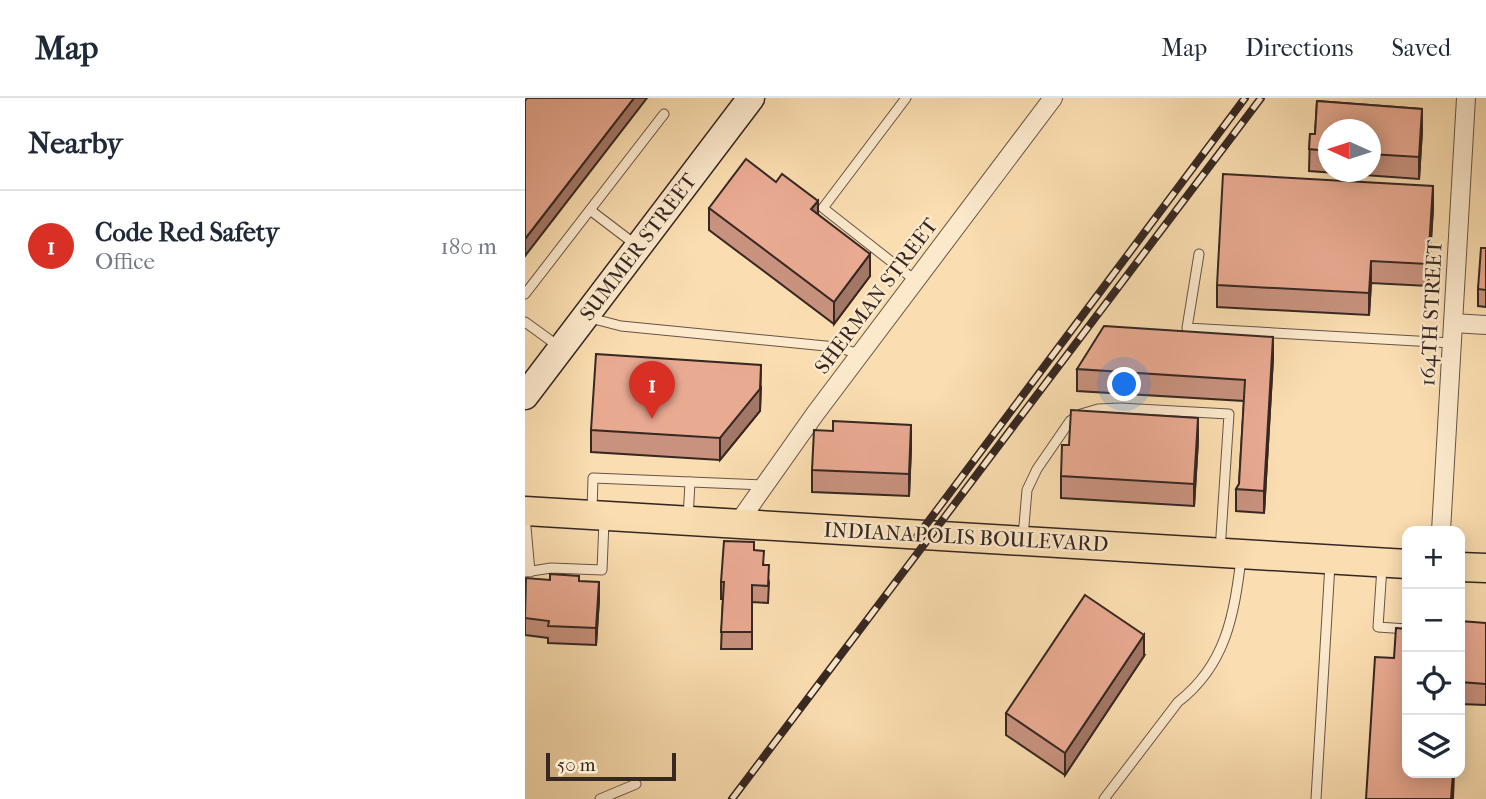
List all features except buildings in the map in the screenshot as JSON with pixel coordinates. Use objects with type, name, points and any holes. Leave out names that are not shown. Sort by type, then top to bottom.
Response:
[{"type":"main road","name":"INDIANAPOLIS BOULEVARD","points":[[525,511],[1395,563]]},
{"type":"main road","points":[[1465,567],[1486,568]]},
{"type":"street","name":"SUMMER STREET","points":[[525,396],[751,98]]},
{"type":"street","name":"SHERMAN STREET","points":[[738,523],[1053,98]]},
{"type":"street","name":"164TH STREET","points":[[1441,526],[1466,98]]},
{"type":"street","points":[[1453,323],[1486,325]]},
{"type":"lane","points":[[906,98],[823,208],[916,281]]},
{"type":"lane","points":[[525,294],[664,114]]},
{"type":"lane","points":[[590,210],[638,247]]},
{"type":"lane","points":[[1199,254],[1187,328],[1452,343]]},
{"type":"lane","points":[[585,317],[621,326],[836,347],[861,354]]},
{"type":"lane","points":[[525,322],[561,348]]},
{"type":"lane","points":[[1023,541],[1027,490],[1037,469],[1070,421],[1081,414],[1098,409],[1120,408],[1229,414],[1231,553],[1235,609],[1227,635],[1193,690],[1178,702],[1104,799]]},
{"type":"lane","points":[[525,516],[527,572],[551,568],[602,570],[593,478],[765,485]]},
{"type":"lane","points":[[688,520],[690,482]]},
{"type":"lane","points":[[1316,799],[1330,559]]},
{"type":"lane","points":[[1395,563],[1378,627],[1402,629]]},
{"type":"lane","points":[[600,799],[636,784]]},
{"type":"railway","points":[[916,538],[1245,98]]},
{"type":"railway","points":[[732,799],[1261,98]]},
{"type":"place","name":"Code Red Safety","points":[[652,419]]}]
